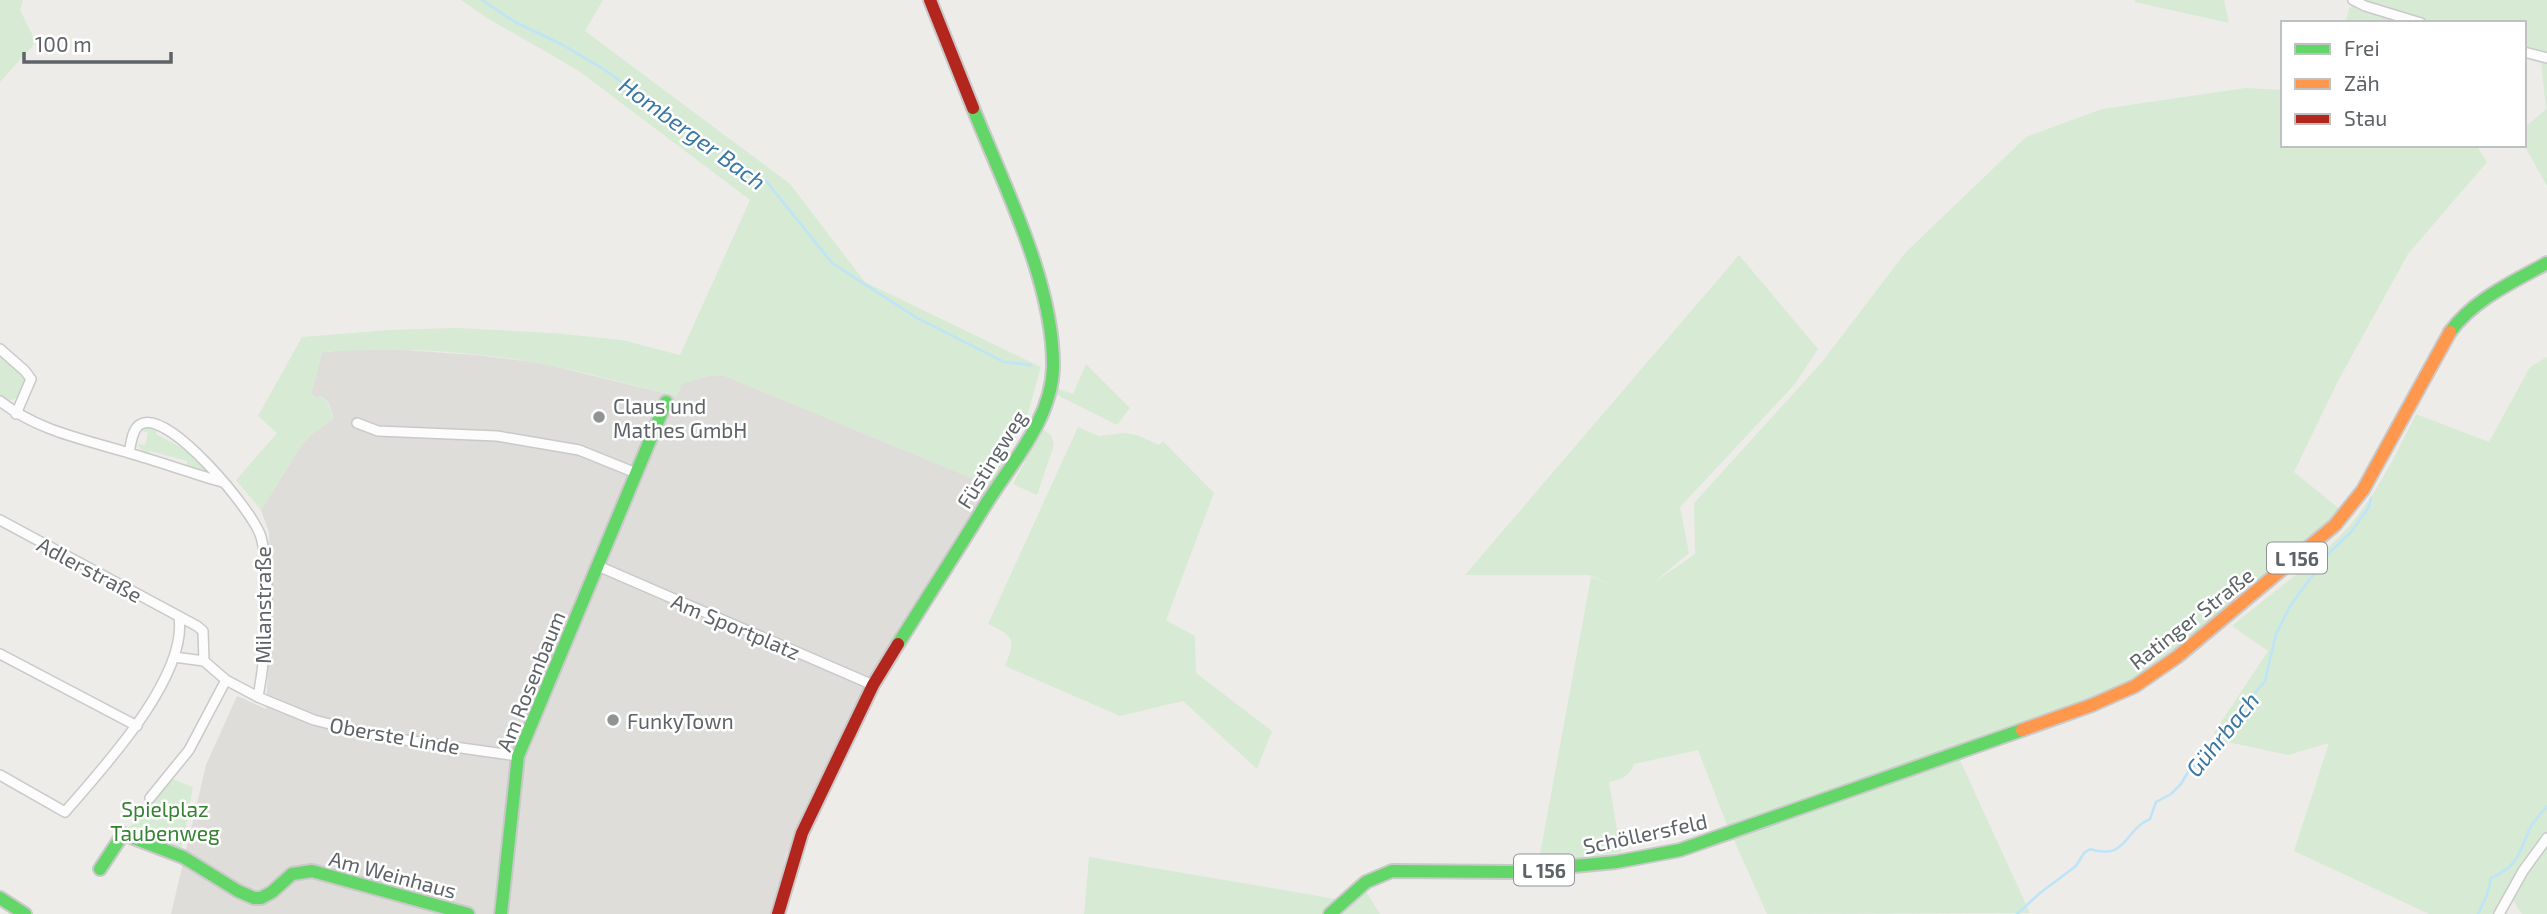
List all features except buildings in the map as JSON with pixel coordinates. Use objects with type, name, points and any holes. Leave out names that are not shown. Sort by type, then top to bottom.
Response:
[{"type":"street","name":"Füstingweg","points":[[778,914],[802,833],[873,685],[998,484],[1037,427],[1047,400],[1053,368],[1051,332],[1035,264],[930,0]]},
{"type":"street","points":[[2353,0],[2414,21]]},
{"type":"street","points":[[2526,53],[2547,58]]},
{"type":"street","name":"Ratinger Straße","points":[[1731,834],[2092,705],[2135,686],[2159,671],[2335,525],[2363,490],[2452,329],[2485,298],[2547,263]]},
{"type":"street","points":[[0,349],[25,371],[30,379],[16,414]]},
{"type":"street","points":[[0,401],[16,414],[72,438],[223,483]]},
{"type":"street","name":"Am Rosenbaum","points":[[501,914],[517,756],[666,402]]},
{"type":"street","name":"Milanstraße","points":[[129,453],[134,432],[140,424],[146,422],[159,425],[187,443],[251,516],[261,536],[266,610],[258,697]]},
{"type":"street","points":[[357,423],[378,431],[497,436],[579,450],[636,473]]},
{"type":"street","name":"Adlerstraße","points":[[0,520],[197,626],[203,631],[204,661]]},
{"type":"street","name":"Am Sportplatz","points":[[598,566],[873,685]]},
{"type":"street","points":[[0,775],[65,812],[137,726],[174,657],[180,638],[179,617]]},
{"type":"street","points":[[0,654],[137,726]]},
{"type":"street","points":[[174,657],[204,661]]},
{"type":"street","name":"Oberste Linde","points":[[204,661],[226,680],[258,697],[314,720],[377,736],[517,756]]},
{"type":"street","points":[[150,798],[189,750],[226,680]]},
{"type":"street","name":"Am Weinhaus","points":[[100,869],[123,834],[183,857],[254,898],[261,898],[272,892],[292,874],[312,871],[468,914]]},
{"type":"street","name":"Schöllersfeld","points":[[1330,914],[1366,880],[1392,871],[1492,874],[1583,866],[1662,854],[1731,834]]},
{"type":"street","points":[[2504,911],[2523,872],[2547,838]]},
{"type":"street","points":[[0,898],[25,914]]},
{"type":"shaded area","points":[[373,348],[477,355],[540,363],[677,396],[681,384],[708,376],[725,376],[984,483],[990,489],[880,658],[786,855],[775,914],[171,914],[206,765],[237,696],[266,709],[271,609],[269,532],[261,510],[302,444],[334,418],[328,402],[321,396],[316,398],[311,394],[322,352]]},
{"type":"green space","points":[[0,0],[23,0],[20,10],[36,42],[0,82]]},
{"type":"green space","points":[[461,0],[603,0],[585,31],[790,184],[865,282],[1041,367],[1028,413],[990,489],[983,483],[725,376],[708,376],[681,384],[677,396],[514,359],[432,351],[349,351],[322,352],[311,394],[316,398],[321,396],[327,402],[334,418],[302,444],[261,510],[236,480],[277,433],[258,416],[302,337],[456,328],[622,340],[680,355],[750,200],[579,71]]},
{"type":"green space","points":[[2224,0],[2229,23],[2135,2]]},
{"type":"green space","points":[[2360,0],[2547,0],[2547,186],[2525,147],[2526,126],[2546,109],[2541,62],[2526,58],[2526,21],[2346,21],[2349,9]]},
{"type":"green space","points":[[2246,88],[2281,90],[2281,147],[2477,147],[2487,162],[2408,254],[2338,381],[2294,472],[2342,511],[2164,662],[2111,693],[1729,830],[1698,750],[1634,764],[1624,777],[1609,782],[1621,852],[1538,865],[1591,577],[1613,585],[1589,575],[1465,575],[1739,255],[1818,349],[1795,384],[1680,507],[1689,553],[1652,584],[1695,554],[1694,503],[1822,362],[1905,253],[2026,137],[2102,109]]},
{"type":"green space","points":[[0,355],[26,378],[28,383],[20,395],[10,400],[0,397]]},
{"type":"green space","points":[[2547,357],[2547,914],[2522,914],[2511,898],[2504,914],[2429,914],[2294,851],[2329,743],[2288,755],[2223,741],[2214,733],[2268,651],[2232,626],[2309,564],[2350,525],[2378,485],[2416,414],[2489,442],[2530,367]]},
{"type":"green space","points":[[1086,364],[1130,408],[1117,425],[1051,392],[1053,387],[1073,394]]},
{"type":"green space","points":[[144,426],[157,431],[156,434],[182,448],[199,463],[203,462],[211,473],[187,465],[187,461],[150,451],[148,455],[138,444],[145,445],[148,433],[140,430]]},
{"type":"green space","points":[[1078,427],[1099,436],[1123,433],[1137,435],[1159,445],[1163,441],[1214,493],[1166,620],[1195,636],[1196,673],[1272,731],[1257,769],[1183,701],[1120,716],[1005,666],[1011,650],[1010,639],[1008,635],[988,624]]},
{"type":"green space","points":[[1042,429],[1051,435],[1054,445],[1037,495],[1013,484]]},
{"type":"green space","points":[[1959,758],[2030,913],[1767,914],[1733,838]]},
{"type":"green space","name":"Spielplaz Taubenweg","points":[[170,778],[193,787],[181,853],[126,832]]},
{"type":"green space","points":[[1089,857],[1336,899],[1321,914],[1084,914]]},
{"type":"green space","points":[[1364,888],[1380,914],[1336,914]]},
{"type":"waterway","name":"Homberger Bach","points":[[482,0],[515,22],[563,45],[605,70],[682,126],[766,181],[832,263],[917,318],[1004,362],[1031,365]]},
{"type":"waterway","name":"Gührbach","points":[[2017,914],[2076,866],[2090,849],[2111,851],[2124,843],[2141,824],[2150,819],[2156,802],[2171,794],[2212,743],[2236,723],[2247,703],[2265,681],[2276,634],[2290,606],[2330,552],[2351,532],[2369,507],[2371,498]]},
{"type":"waterway","points":[[2478,914],[2491,878],[2512,864],[2531,827],[2547,806]]},
{"type":"traffic: fast","points":[[898,644],[1029,439],[1046,404],[1051,386],[1051,335],[1036,269],[1025,235],[973,108]]},
{"type":"traffic: fast","points":[[2450,332],[2482,301],[2547,263]]},
{"type":"traffic: fast","points":[[501,914],[518,756],[666,402]]},
{"type":"traffic: fast","points":[[1330,914],[1366,882],[1392,871],[1511,872],[1616,862],[1680,850],[2022,730]]},
{"type":"traffic: fast","points":[[100,869],[123,834],[183,857],[254,898],[261,898],[272,892],[292,874],[312,871],[468,914]]},
{"type":"traffic: fast","points":[[0,898],[25,914]]},
{"type":"traffic: slow","points":[[2022,730],[2092,705],[2135,686],[2177,657],[2335,525],[2363,490],[2450,332]]},
{"type":"traffic: jam","points":[[930,0],[973,108]]},
{"type":"traffic: jam","points":[[778,914],[802,833],[873,685],[898,644]]},
{"type":"place","name":"Claus und Mathes GmbH","points":[[599,417]]},
{"type":"place","name":"FunkyTown","points":[[613,720]]}]
